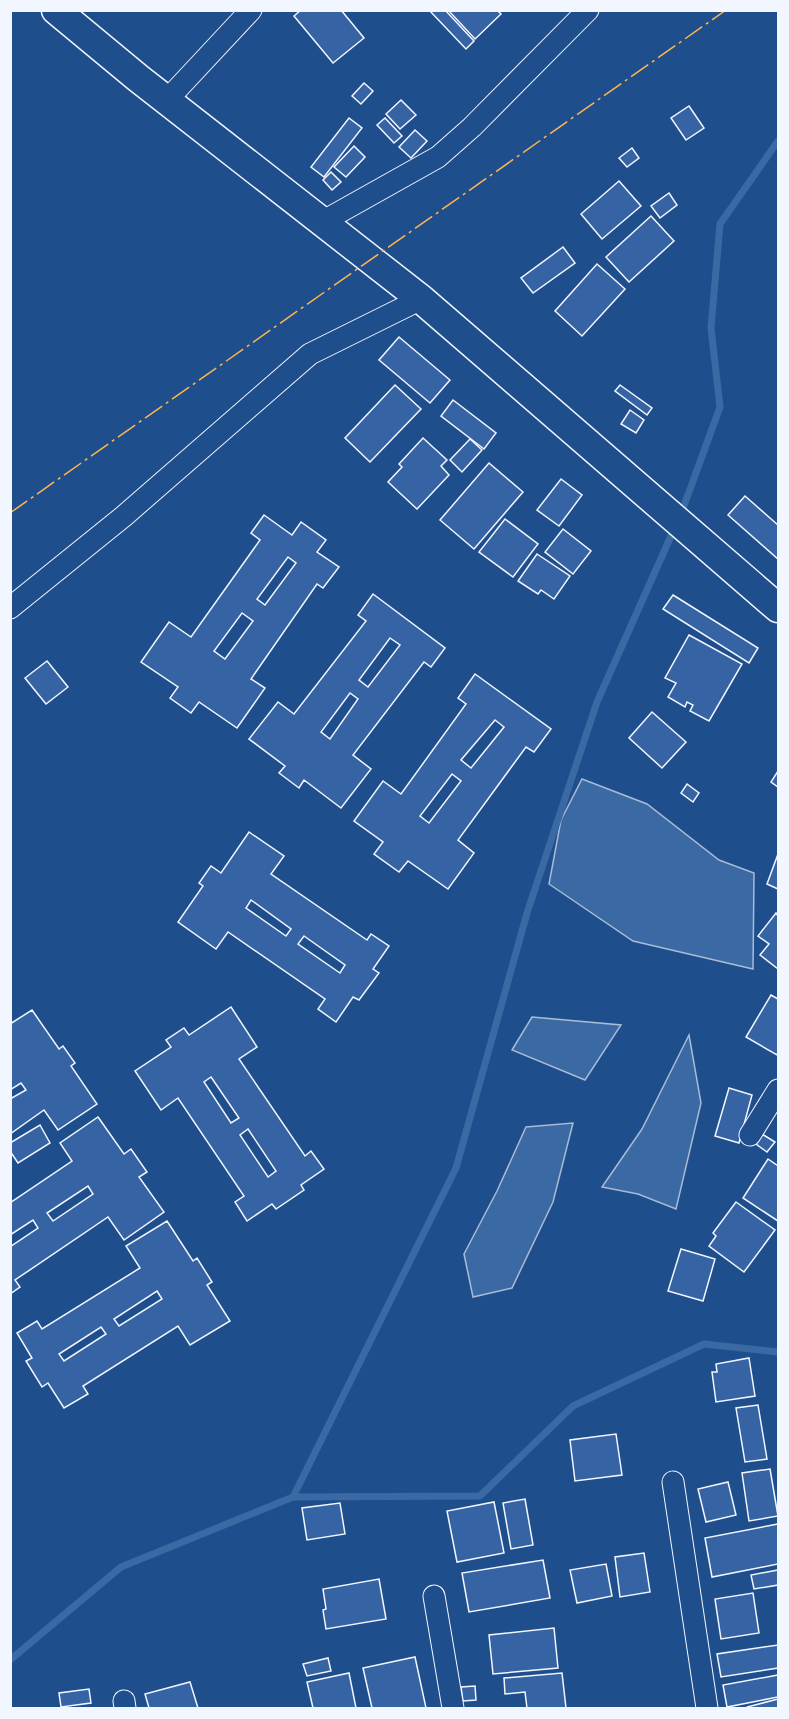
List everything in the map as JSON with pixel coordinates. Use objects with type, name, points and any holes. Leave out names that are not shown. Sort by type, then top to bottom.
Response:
[{"type":"main road","points":[[56,10],[421,299],[776,601]]},
{"type":"street","points":[[167,100],[251,10]]},
{"type":"street","points":[[322,222],[438,157],[588,10]]},
{"type":"street","points":[[10,608],[124,516],[310,354],[421,299]]},
{"type":"street","points":[[750,1134],[778,1090]]},
{"type":"street","points":[[673,1482],[707,1708]]},
{"type":"street","points":[[434,1596],[453,1708]]},
{"type":"water","points":[[582,779],[647,804],[719,860],[754,873],[753,969],[633,941],[549,884],[561,820]]},
{"type":"water","points":[[532,1017],[621,1025],[585,1080],[512,1050]]},
{"type":"water","points":[[689,1035],[701,1103],[676,1209],[638,1194],[602,1187],[642,1129]]},
{"type":"water","points":[[573,1123],[553,1202],[512,1288],[473,1297],[464,1254],[497,1191],[526,1127]]},
{"type":"building","points":[[301,10],[341,10],[364,38],[333,63],[294,16]]},
{"type":"building","points":[[429,10],[445,10],[474,41],[466,49]]},
{"type":"building","points":[[448,10],[497,10],[501,14],[475,39]]},
{"type":"building","points":[[364,83],[373,91],[361,104],[352,96]]},
{"type":"building","points":[[401,100],[416,115],[400,129],[386,114]]},
{"type":"building","points":[[689,106],[704,128],[686,140],[671,118]]},
{"type":"building","points":[[349,118],[362,128],[324,177],[311,167]]},
{"type":"building","points":[[385,118],[402,136],[394,143],[377,125]]},
{"type":"building","points":[[415,130],[427,141],[411,158],[399,147]]},
{"type":"building","points":[[354,146],[365,157],[346,177],[334,167]]},
{"type":"building","points":[[632,148],[639,158],[627,167],[619,158]]},
{"type":"building","points":[[331,172],[341,182],[332,190],[323,180]]},
{"type":"building","points":[[619,181],[641,206],[602,239],[581,214]]},
{"type":"building","points":[[669,193],[677,205],[660,218],[651,206]]},
{"type":"building","points":[[651,216],[674,241],[629,282],[606,257]]},
{"type":"building","points":[[563,247],[575,263],[533,293],[521,278]]},
{"type":"building","points":[[597,264],[625,289],[582,336],[555,311]]},
{"type":"building","points":[[399,337],[450,380],[430,403],[379,360]]},
{"type":"building","points":[[395,385],[421,409],[370,462],[345,438]]},
{"type":"building","points":[[620,385],[652,408],[647,415],[615,391]]},
{"type":"building","points":[[453,400],[496,433],[484,449],[441,416]]},
{"type":"building","points":[[630,410],[644,420],[636,433],[621,424]]},
{"type":"building","points":[[423,438],[447,460],[441,466],[449,475],[417,509],[388,482],[402,467],[399,464]]},
{"type":"building","points":[[470,439],[482,450],[462,472],[450,460]]},
{"type":"building","points":[[489,463],[523,492],[474,549],[440,520]]},
{"type":"building","points":[[561,479],[582,495],[559,526],[537,510]]},
{"type":"building","points":[[745,496],[778,525],[778,559],[728,515]]},
{"type":"building","points":[[264,515],[292,535],[301,522],[326,540],[317,552],[339,567],[323,588],[317,584],[251,679],[265,688],[237,728],[199,702],[191,713],[170,698],[178,687],[141,662],[169,622],[191,637],[260,540],[251,533]],"holes":[[[288,557],[296,563],[265,605],[257,599]],[[242,613],[253,621],[225,659],[214,651]]]},
{"type":"building","points":[[505,519],[538,544],[513,577],[479,552]]},
{"type":"building","points":[[563,529],[591,551],[573,574],[545,552]]},
{"type":"building","points":[[537,554],[570,576],[554,599],[541,590],[538,594],[518,581]]},
{"type":"building","points":[[373,594],[445,648],[431,667],[424,662],[353,755],[371,769],[341,808],[304,780],[299,788],[279,773],[285,766],[249,739],[278,702],[294,714],[366,621],[358,615]],"holes":[[[390,638],[400,645],[368,687],[359,680]],[[350,693],[358,699],[330,739],[321,732]]]},
{"type":"building","points":[[673,595],[758,648],[749,663],[663,609]]},
{"type":"building","points":[[689,635],[742,664],[709,721],[690,711],[693,705],[687,702],[685,707],[668,697],[676,683],[665,678]]},
{"type":"building","points":[[47,661],[68,687],[46,704],[25,678]]},
{"type":"building","points":[[475,674],[551,729],[534,752],[526,747],[458,840],[474,853],[448,889],[408,861],[399,872],[374,854],[383,842],[354,821],[383,781],[401,794],[466,704],[458,698]],"holes":[[[495,720],[504,727],[471,768],[461,760]],[[452,774],[461,781],[429,823],[420,816]]]},
{"type":"building","points":[[652,712],[686,742],[662,768],[629,738]]},
{"type":"building","points":[[778,771],[778,787],[771,782]]},
{"type":"building","points":[[687,784],[699,793],[693,802],[681,793]]},
{"type":"building","points":[[249,832],[284,856],[271,874],[367,940],[371,934],[389,946],[373,969],[379,973],[359,1000],[353,997],[336,1022],[318,1009],[325,999],[228,932],[216,949],[178,922],[203,886],[199,883],[211,866],[221,873]],"holes":[[[251,900],[291,929],[286,936],[246,908]],[[304,936],[345,965],[340,973],[298,944]]]},
{"type":"building","points":[[778,854],[778,889],[767,884]]},
{"type":"building","points":[[776,913],[778,916],[778,969],[760,955],[769,944],[758,936]]},
{"type":"building","points":[[771,995],[778,999],[777,1055],[746,1037]]},
{"type":"building","points":[[231,1007],[257,1047],[239,1059],[305,1156],[311,1151],[324,1169],[301,1185],[304,1190],[276,1209],[272,1204],[247,1221],[235,1202],[244,1196],[178,1098],[161,1110],[135,1071],[171,1047],[166,1040],[184,1028],[189,1035]],"holes":[[[211,1077],[239,1118],[231,1123],[204,1082]],[[248,1129],[276,1171],[268,1177],[240,1135]]]},
{"type":"building","points":[[32,1010],[59,1049],[63,1046],[75,1063],[71,1066],[97,1104],[58,1130],[44,1110],[10,1134],[10,1099],[26,1090],[21,1083],[10,1090],[10,1024]]},
{"type":"building","points":[[729,1088],[752,1095],[739,1143],[715,1136]]},
{"type":"building","points":[[98,1117],[124,1154],[131,1149],[147,1172],[139,1177],[164,1212],[124,1240],[108,1217],[15,1280],[20,1287],[10,1294],[10,1247],[38,1228],[33,1220],[10,1235],[10,1203],[72,1161],[60,1143]],"holes":[[[88,1186],[93,1194],[53,1221],[47,1213]]]},
{"type":"building","points":[[40,1125],[50,1143],[18,1163],[10,1151],[10,1143]]},
{"type":"building","points":[[762,1134],[775,1142],[767,1152],[756,1144]]},
{"type":"building","points":[[768,1159],[778,1166],[778,1221],[743,1198]]},
{"type":"building","points":[[736,1202],[775,1230],[744,1272],[709,1246],[716,1236],[713,1233]]},
{"type":"building","points":[[167,1221],[193,1261],[197,1258],[212,1282],[207,1285],[230,1321],[190,1345],[178,1326],[83,1386],[88,1394],[64,1408],[48,1383],[42,1387],[26,1361],[32,1358],[17,1333],[37,1321],[42,1329],[140,1268],[126,1246]],"holes":[[[157,1291],[162,1299],[119,1326],[114,1319]],[[101,1327],[106,1334],[64,1361],[59,1354]]]},
{"type":"building","points":[[681,1249],[715,1259],[703,1301],[668,1291]]},
{"type":"building","points":[[749,1358],[755,1396],[716,1402],[712,1372],[717,1372],[716,1364]]},
{"type":"building","points":[[758,1405],[767,1459],[745,1462],[736,1408]]},
{"type":"building","points":[[616,1434],[622,1475],[575,1481],[570,1440]]},
{"type":"building","points":[[770,1469],[778,1516],[749,1521],[742,1473]]},
{"type":"building","points":[[728,1482],[736,1515],[706,1522],[698,1489]]},
{"type":"building","points":[[525,1499],[533,1545],[511,1549],[503,1503]]},
{"type":"building","points":[[494,1502],[504,1553],[457,1562],[447,1511]]},
{"type":"building","points":[[340,1503],[345,1534],[307,1540],[302,1508]]},
{"type":"building","points":[[778,1524],[778,1564],[712,1577],[705,1538]]},
{"type":"building","points":[[644,1553],[650,1592],[620,1597],[615,1557]]},
{"type":"building","points":[[543,1560],[550,1598],[469,1612],[462,1573]]},
{"type":"building","points":[[606,1564],[612,1596],[577,1603],[570,1570]]},
{"type":"building","points":[[778,1570],[778,1585],[754,1589],[751,1575]]},
{"type":"building","points":[[379,1579],[386,1619],[326,1629],[323,1589]]},
{"type":"building","points":[[753,1593],[759,1633],[721,1639],[715,1599]]},
{"type":"building","points":[[554,1628],[558,1668],[493,1674],[489,1635]]},
{"type":"building","points":[[778,1645],[778,1668],[721,1677],[717,1654]]},
{"type":"building","points":[[415,1657],[426,1708],[372,1708],[363,1668]]},
{"type":"building","points":[[328,1658],[331,1671],[307,1676],[303,1664]]},
{"type":"building","points":[[349,1673],[356,1708],[313,1708],[307,1682]]},
{"type":"building","points":[[562,1673],[566,1708],[527,1708],[525,1692],[505,1694],[504,1678]]},
{"type":"building","points":[[778,1675],[778,1697],[727,1707],[723,1685]]},
{"type":"building","points":[[190,1682],[198,1708],[149,1708],[145,1694]]},
{"type":"building","points":[[475,1686],[476,1700],[463,1701],[461,1687]]},
{"type":"building","points":[[89,1689],[91,1703],[61,1707],[59,1693]]},
{"type":"building","points":[[778,1699],[778,1708],[747,1708],[747,1707]]},
{"type":"waterway","points":[[681,514],[720,407],[711,328],[720,224],[778,141]]},
{"type":"waterway","points":[[293,1497],[456,1168],[527,913],[597,702],[675,527]]},
{"type":"waterway","points":[[10,1660],[121,1567],[293,1497],[480,1496],[573,1406],[704,1344],[778,1352]]},
{"type":"power","points":[[10,513],[726,10]]}]
